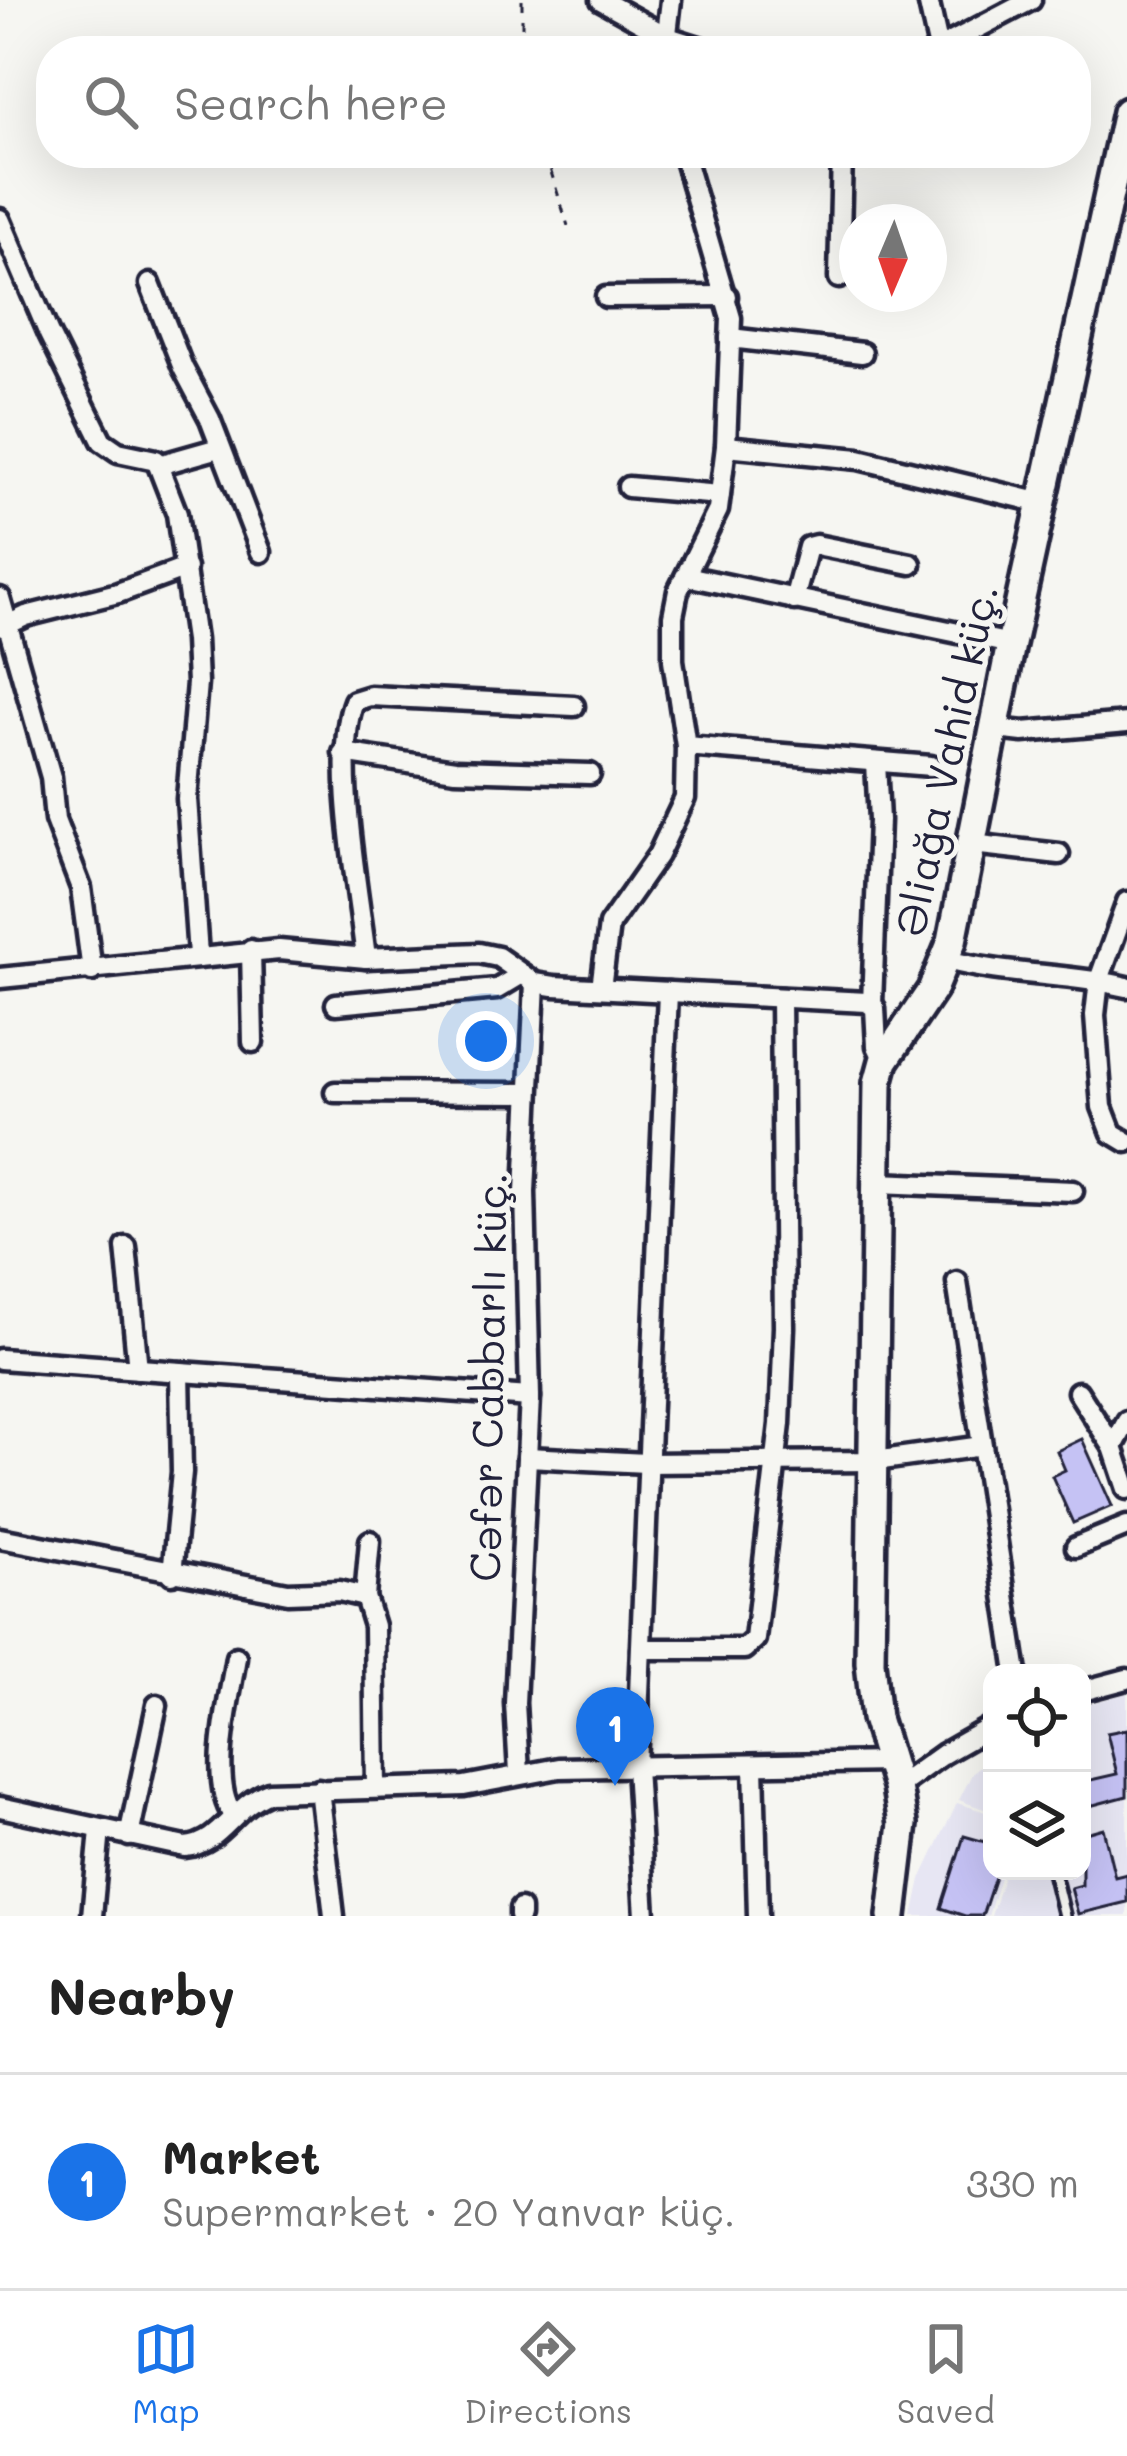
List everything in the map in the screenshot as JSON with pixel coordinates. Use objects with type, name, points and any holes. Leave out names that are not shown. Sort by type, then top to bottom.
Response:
[{"type":"street","points":[[601,0],[654,36]]},
{"type":"street","points":[[667,36],[671,0]]},
{"type":"street","points":[[928,0],[934,36]]},
{"type":"street","points":[[963,36],[1031,0]]},
{"type":"street","name":"Əliağa Vahid küç.","points":[[892,1916],[903,1840],[893,1774],[876,1718],[870,1662],[877,1095],[884,1061],[932,990],[946,960],[1127,112]]},
{"type":"street","points":[[602,988],[609,925],[658,855],[685,798],[686,746],[671,643],[675,603],[713,526],[726,446],[727,296],[687,168]]},
{"type":"street","points":[[841,204],[842,168]]},
{"type":"street","points":[[0,219],[102,441],[118,452],[150,456],[172,494],[196,640],[187,799],[198,955]]},
{"type":"street","points":[[149,284],[177,355],[210,419],[261,552]]},
{"type":"street","points":[[606,297],[727,296]]},
{"type":"street","points":[[730,338],[862,352]]},
{"type":"street","points":[[726,446],[838,455],[1042,503]]},
{"type":"street","points":[[159,465],[219,448]]},
{"type":"street","points":[[628,487],[720,495]]},
{"type":"street","points":[[794,600],[808,547],[911,564]]},
{"type":"street","points":[[4,626],[186,568]]},
{"type":"street","points":[[686,575],[1011,644]]},
{"type":"street","points":[[0,598],[4,626],[51,777],[55,820],[81,888],[92,971]]},
{"type":"street","points":[[366,958],[344,753],[347,718],[354,701],[370,696],[574,706]]},
{"type":"street","points":[[997,729],[1023,732],[1127,723]]},
{"type":"street","points":[[686,746],[931,766]]},
{"type":"street","points":[[344,753],[455,770],[590,774]]},
{"type":"street","points":[[876,763],[879,820],[872,1004],[877,1046],[884,1061]]},
{"type":"street","points":[[972,844],[1059,854]]},
{"type":"street","points":[[1127,902],[1099,980],[1095,1015],[1102,1108],[1112,1133],[1127,1142]]},
{"type":"street","points":[[251,950],[253,1042]]},
{"type":"street","points":[[0,978],[251,950],[366,958],[479,953],[498,957],[529,978]]},
{"type":"street","points":[[946,960],[1004,973],[1099,980],[1127,987]]},
{"type":"street","points":[[336,1004],[456,995],[529,978],[602,988],[872,1004]]},
{"type":"street","name":"Cəfər Cabbarlı küç.","points":[[519,1773],[515,1703],[530,1397],[525,1192],[529,978]]},
{"type":"street","points":[[645,1916],[636,1767],[668,992]]},
{"type":"street","points":[[641,1649],[750,1648],[755,1639],[784,1327],[781,998]]},
{"type":"street","points":[[335,1092],[530,1093]]},
{"type":"street","points":[[878,1183],[1073,1191]]},
{"type":"street","points":[[125,1247],[138,1369]]},
{"type":"street","points":[[956,1282],[1016,1664]]},
{"type":"street","points":[[0,1359],[530,1397]]},
{"type":"street","points":[[172,1574],[182,1472],[181,1372]]},
{"type":"street","points":[[1078,1393],[1113,1447],[1127,1490]]},
{"type":"street","points":[[1113,1447],[1127,1421]]},
{"type":"street","points":[[527,1457],[646,1463],[874,1461],[982,1446]]},
{"type":"street","points":[[1076,1547],[1127,1526]]},
{"type":"street","points":[[0,1538],[288,1594],[339,1591],[365,1597]]},
{"type":"street","points":[[370,1541],[365,1597],[374,1626],[376,1788]]},
{"type":"street","points":[[233,1815],[225,1804],[221,1781],[236,1657]]},
{"type":"street","points":[[1091,1689],[1127,1679]]},
{"type":"street","points":[[129,1836],[157,1705]]},
{"type":"street","points":[[0,1807],[185,1847],[200,1846],[243,1805],[269,1792],[481,1785],[519,1773],[636,1767],[754,1765],[893,1774],[983,1731]]},
{"type":"street","points":[[754,1765],[758,1916]]},
{"type":"street","points":[[319,1790],[334,1916]]},
{"type":"street","points":[[92,1916],[100,1830]]},
{"type":"lane","points":[[1055,1880],[1064,1916]]},
{"type":"path","points":[[522,0],[522,36]]},
{"type":"path","points":[[549,168],[568,226]]},
{"type":"shaded area","points":[[1127,1693],[1127,1916],[991,1916],[1002,1880],[1091,1880],[1091,1703]]},
{"type":"shaded area","points":[[983,1764],[983,1809],[959,1800],[973,1772]]},
{"type":"shaded area","points":[[957,1803],[983,1811],[983,1880],[999,1880],[988,1916],[913,1916],[921,1879]]},
{"type":"building","points":[[1082,1439],[1112,1506],[1073,1523],[1052,1476],[1065,1470],[1057,1451]]},
{"type":"building","points":[[1127,1729],[1127,1796],[1091,1806],[1091,1780],[1117,1774],[1107,1733]]},
{"type":"building","points":[[1103,1828],[1115,1877],[1127,1874],[1127,1902],[1078,1914],[1071,1888],[1091,1880],[1091,1831]]},
{"type":"building","points":[[964,1836],[983,1841],[983,1880],[994,1880],[982,1916],[941,1908]]},
{"type":"place","name":"Market","points":[[615,1786]]}]
